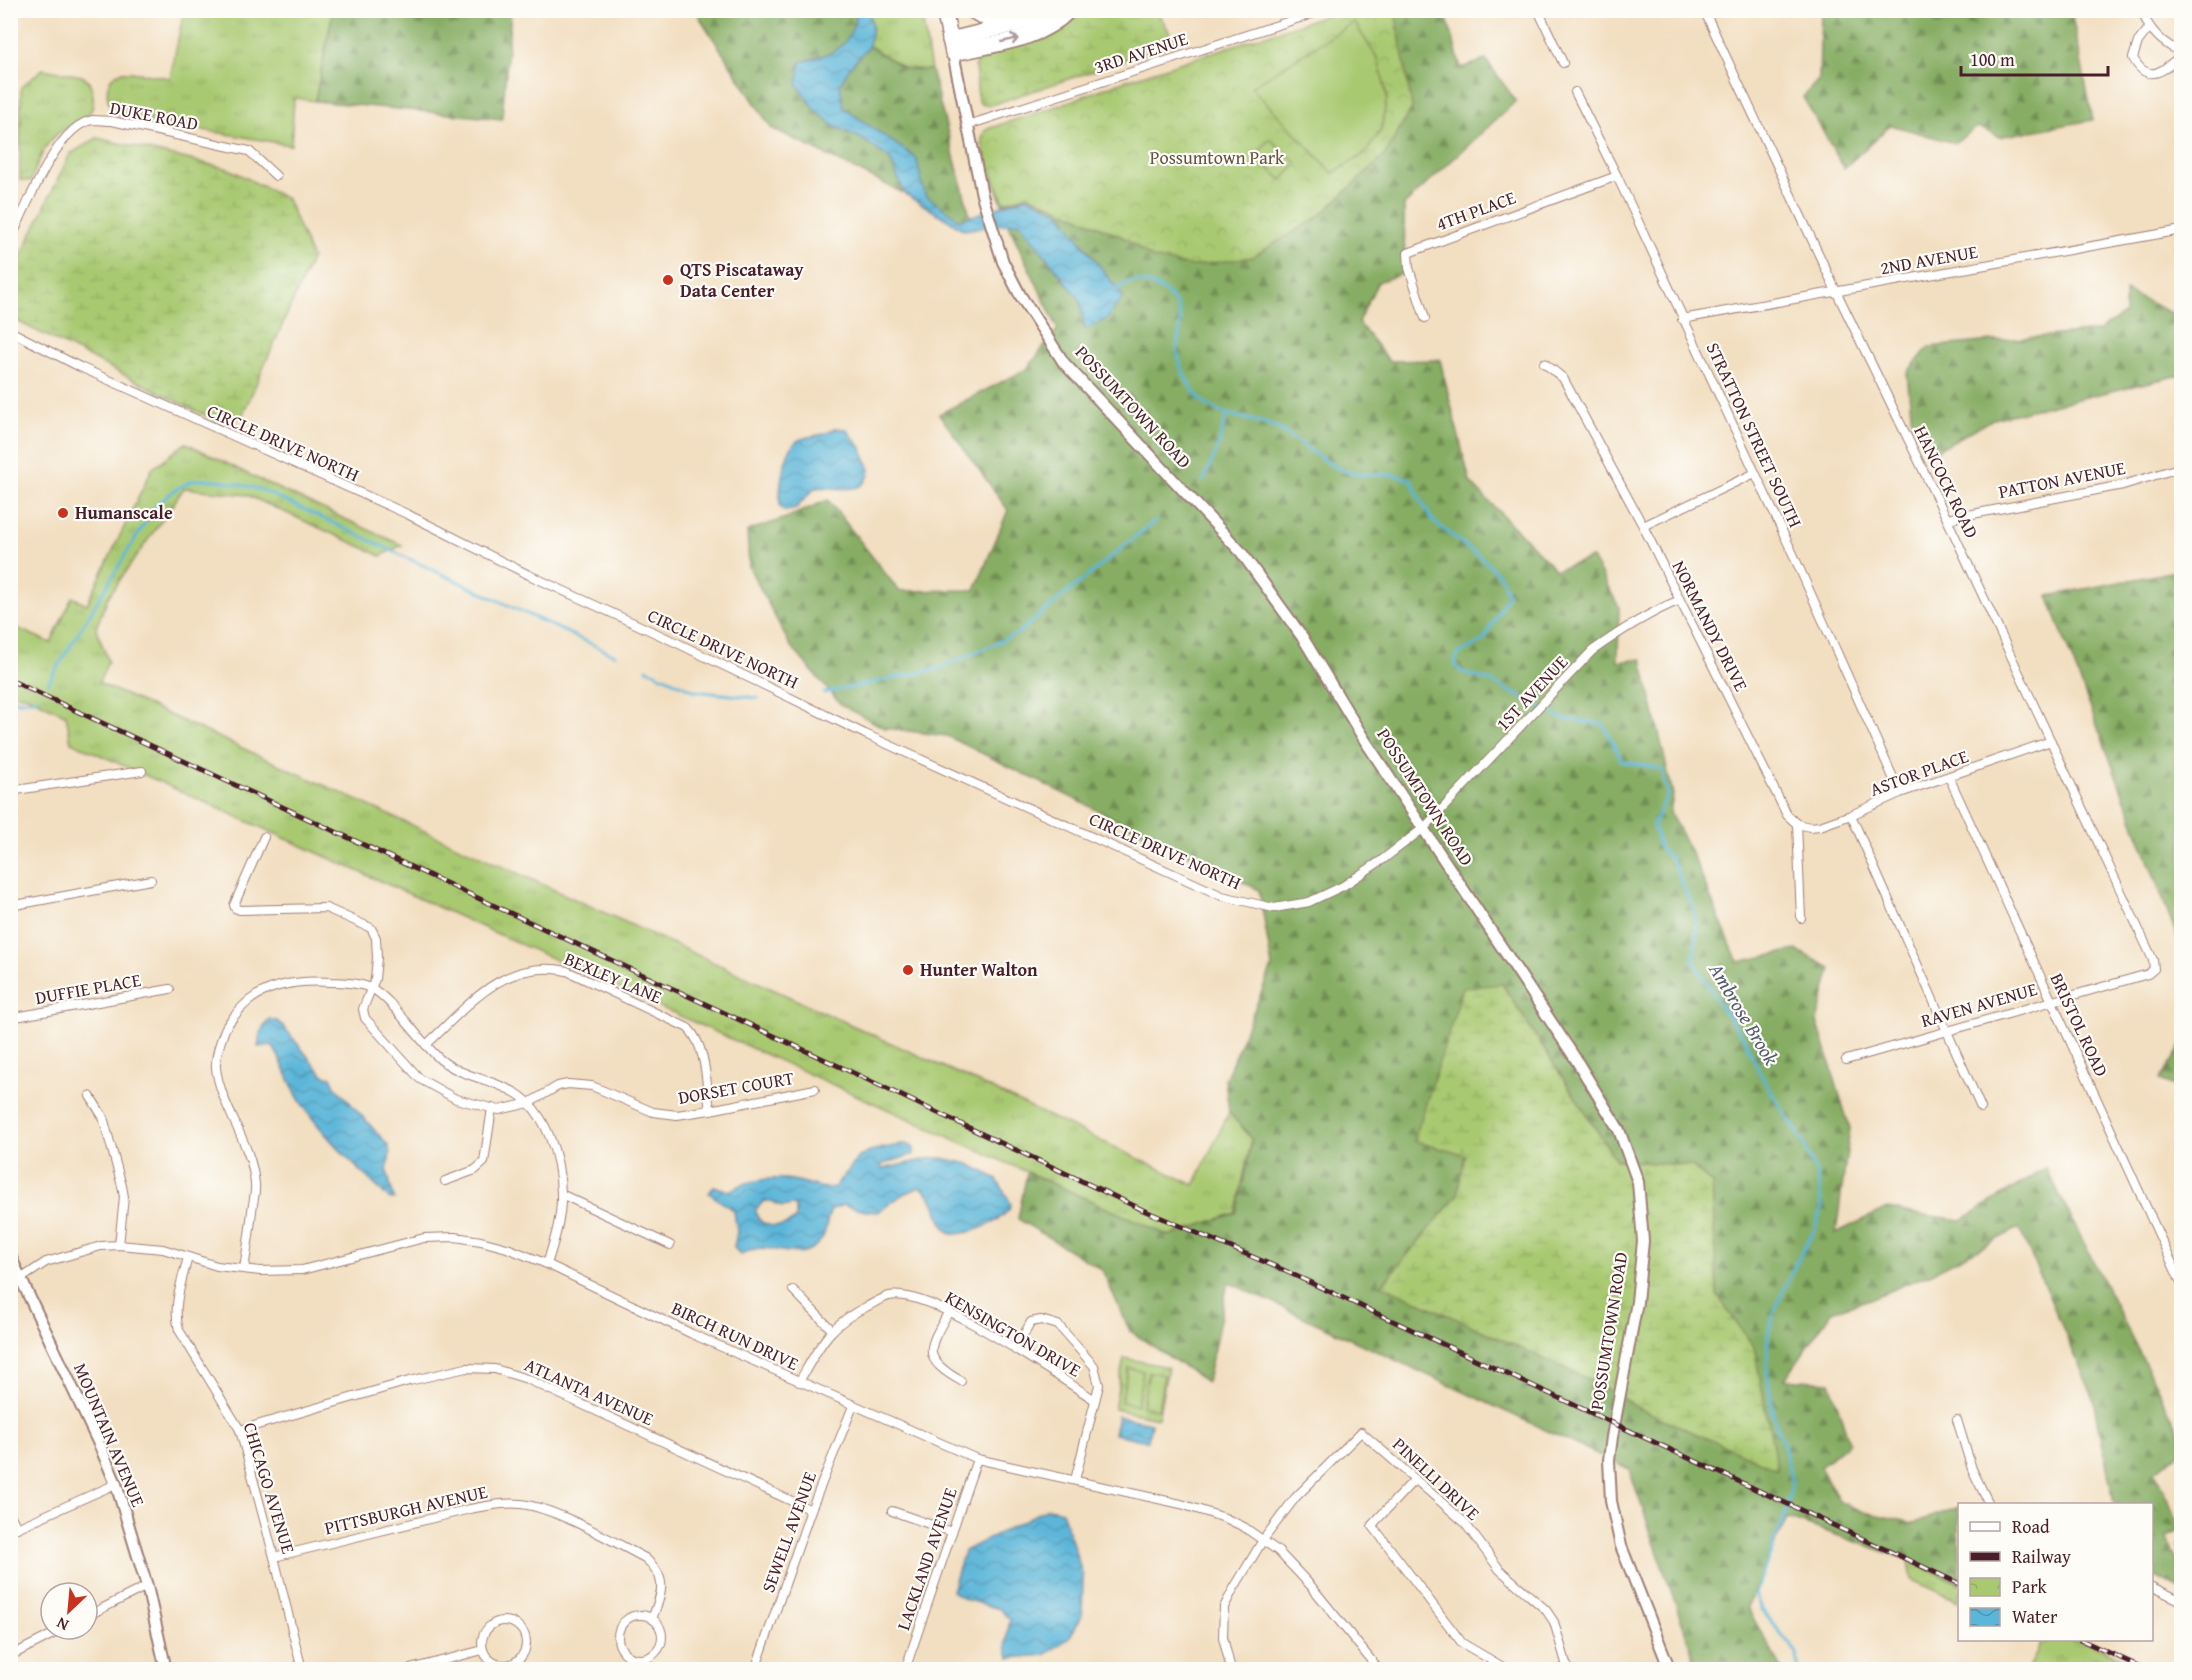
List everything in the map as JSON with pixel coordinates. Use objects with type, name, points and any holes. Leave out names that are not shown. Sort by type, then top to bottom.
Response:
[{"type":"highway","name":"POSSUMTOWN ROAD","points":[[944,10],[951,47]]},
{"type":"highway","points":[[972,10],[991,20],[1018,24]]},
{"type":"highway","points":[[951,47],[1032,20],[1050,10]]},
{"type":"highway","points":[[951,47],[1030,35],[1056,23],[1069,10]]},
{"type":"main road","name":"POSSUMTOWN ROAD","points":[[951,47],[982,195],[1003,262],[1020,295],[1064,363],[1240,552],[1303,638],[1364,739],[1581,1067],[1619,1130],[1638,1182],[1643,1242],[1637,1302],[1609,1460],[1611,1501],[1621,1546],[1670,1670]]},
{"type":"main road","name":"MOUNTAIN AVENUE","points":[[10,1256],[100,1446],[116,1485],[147,1586],[166,1670]]},
{"type":"street","name":"3RD AVENUE","points":[[968,125],[1324,10]]},
{"type":"street","points":[[1538,10],[1563,63]]},
{"type":"street","name":"HANCOCK ROAD","points":[[1704,10],[1836,291],[1947,519],[2153,960],[2154,969]]},
{"type":"street","points":[[2141,10],[2156,37],[2181,54],[2159,73],[2152,74],[2140,69],[2133,58],[2138,42],[2149,28]]},
{"type":"street","name":"STRATTON STREET SOUTH","points":[[1575,92],[1617,176],[1755,473],[1900,793]]},
{"type":"street","name":"DUKE ROAD","points":[[10,241],[52,154],[64,138],[77,127],[92,120],[112,122],[249,151],[276,176]]},
{"type":"street","name":"4TH PLACE","points":[[1425,318],[1409,268],[1408,253],[1617,176]]},
{"type":"street","name":"2ND AVENUE","points":[[1682,319],[2181,230]]},
{"type":"street","name":"CIRCLE DRIVE NORTH","points":[[10,331],[80,367],[407,514],[528,575],[675,642],[865,734],[1222,896],[1274,908],[1309,902],[1343,886],[1422,829]]},
{"type":"street","name":"NORMANDY DRIVE","points":[[1544,363],[1563,378],[1643,526],[1787,815],[1797,824]]},
{"type":"street","name":"PATTON AVENUE","points":[[1947,519],[2123,485],[2181,467]]},
{"type":"street","points":[[1643,526],[1755,473]]},
{"type":"street","name":"1ST AVENUE","points":[[1422,829],[1592,651],[1617,633],[1660,608],[1680,600]]},
{"type":"street","name":"ASTOR PLACE","points":[[1797,824],[1810,827],[1820,826],[1900,793],[2051,741]]},
{"type":"street","points":[[10,791],[142,771]]},
{"type":"street","name":"BRISTOL ROAD","points":[[1949,777],[2181,1285]]},
{"type":"street","points":[[1851,815],[1981,1108]]},
{"type":"street","points":[[1797,824],[1801,918]]},
{"type":"street","points":[[264,837],[234,905],[235,908],[240,910],[326,908],[371,928],[376,938],[376,969],[363,1009],[365,1018],[420,1080],[456,1099],[492,1108],[484,1162],[475,1170],[445,1181]]},
{"type":"street","points":[[10,906],[151,880]]},
{"type":"street","name":"BEXLEY LANE","points":[[426,1045],[500,980],[524,970],[554,968],[567,971],[688,1028],[696,1036],[700,1046],[710,1110]]},
{"type":"street","name":"RAVEN AVENUE","points":[[1846,1060],[2148,974],[2154,969]]},
{"type":"street","points":[[244,1269],[256,1186],[252,1165],[222,1090],[216,1066],[219,1047],[225,1029],[253,996],[292,983],[321,981],[346,982],[371,988],[442,1061],[515,1093],[529,1103],[541,1119],[550,1138],[561,1194],[554,1243],[547,1264]]},
{"type":"street","name":"DUFFIE PLACE","points":[[10,1018],[170,989]]},
{"type":"street","name":"DORSET COURT","points":[[492,1108],[499,1110],[529,1103],[558,1086],[580,1084],[592,1086],[653,1112],[666,1114],[710,1110],[815,1089]]},
{"type":"street","points":[[90,1096],[103,1118],[122,1186],[124,1197],[119,1245]]},
{"type":"street","points":[[561,1194],[670,1245]]},
{"type":"street","name":"BIRCH RUN DRIVE","points":[[22,1278],[46,1262],[101,1246],[119,1245],[163,1249],[217,1266],[260,1271],[302,1270],[424,1238],[455,1237],[507,1248],[547,1264],[692,1334],[977,1459],[1180,1504],[1225,1518],[1244,1527],[1278,1551],[1311,1586],[1379,1670]]},
{"type":"street","name":"CHICAGO AVENUE","points":[[188,1257],[175,1318],[179,1330],[240,1430],[302,1670]]},
{"type":"street","points":[[793,1290],[832,1330]]},
{"type":"street","name":"KENSINGTON DRIVE","points":[[799,1382],[824,1338],[840,1322],[860,1309],[888,1296],[910,1296],[950,1311],[1095,1400]]},
{"type":"street","points":[[950,1311],[933,1340],[931,1351],[942,1370],[961,1381]]},
{"type":"street","points":[[1015,1350],[1031,1322],[1041,1320],[1058,1325],[1094,1366],[1099,1384],[1075,1480]]},
{"type":"street","name":"ATLANTA AVENUE","points":[[240,1430],[409,1381],[466,1368],[495,1369],[527,1379],[811,1510]]},
{"type":"street","name":"SEWELL AVENUE","points":[[755,1670],[811,1510],[853,1406]]},
{"type":"street","points":[[1957,1420],[1972,1469],[1989,1503]]},
{"type":"street","name":"PINELLI DRIVE","points":[[1263,1540],[1295,1498],[1361,1432],[1464,1522],[1500,1570],[1546,1610],[1554,1622],[1568,1668]]},
{"type":"street","name":"LACKLAND AVENUE","points":[[905,1670],[977,1459]]},
{"type":"street","points":[[1415,1479],[1372,1525],[1462,1643],[1508,1670]]},
{"type":"street","points":[[10,1514],[14,1530],[116,1485]]},
{"type":"street","name":"PITTSBURGH AVENUE","points":[[274,1557],[470,1509],[502,1504],[522,1504],[553,1513],[645,1558],[657,1569],[662,1583],[661,1595],[652,1619]]},
{"type":"street","points":[[892,1511],[952,1532]]},
{"type":"street","points":[[1231,1670],[1223,1637],[1224,1607],[1263,1540]]},
{"type":"street","points":[[99,1611],[147,1586]]},
{"type":"street","points":[[2153,1588],[2181,1601]]},
{"type":"street","points":[[636,1615],[652,1619],[659,1626],[662,1640],[656,1652],[637,1659],[624,1653],[618,1641],[618,1634],[624,1622],[636,1615]]},
{"type":"street","points":[[498,1622],[512,1622],[523,1631],[526,1637],[525,1651],[517,1662],[510,1665],[491,1661],[483,1650],[484,1634],[498,1622]]},
{"type":"street","points":[[10,1656],[39,1641]]},
{"type":"street","points":[[406,1670],[483,1650]]},
{"type":"street","points":[[1557,1670],[1568,1668]]},
{"type":"green space","points":[[184,11],[333,11],[315,101],[294,98],[291,145],[121,116],[111,107],[107,93],[108,86],[115,75],[126,72],[170,78]]},
{"type":"green space","points":[[333,11],[511,11],[502,119],[315,101]]},
{"type":"green space","points":[[697,11],[857,11],[851,33],[840,47],[833,52],[802,62],[834,126],[862,139],[890,159],[905,194],[771,128]]},
{"type":"green space","points":[[869,11],[921,11],[931,70],[905,69],[869,46],[872,26]]},
{"type":"green space","points":[[1077,11],[1157,11],[1176,43],[988,106],[981,104],[978,100],[975,65],[986,53],[1050,35]]},
{"type":"green space","name":"Possumtown Park","points":[[1339,11],[1395,11],[1412,108],[1384,156],[1318,217],[1252,257],[1192,266],[1152,258],[1125,238],[1029,195],[1004,202],[983,148],[983,135],[987,129],[1121,82]]},
{"type":"green space","points":[[1386,11],[1445,11],[1461,68],[1486,60],[1516,101],[1404,205],[1405,273],[1378,282],[1358,322],[1389,361],[1440,360],[1470,482],[1556,570],[1592,558],[1619,607],[1618,662],[1642,659],[1673,795],[1670,813],[1692,854],[1738,962],[1796,950],[1831,968],[1817,1021],[1850,1129],[1836,1233],[1887,1208],[1962,1220],[2046,1168],[2181,1435],[2181,1451],[2155,1472],[2181,1529],[2167,1537],[2181,1572],[2181,1589],[2153,1575],[2153,1503],[2114,1503],[2094,1399],[2019,1228],[1932,1273],[1870,1299],[1832,1311],[1785,1379],[1830,1382],[1849,1442],[1820,1467],[1840,1502],[1864,1512],[1914,1523],[1958,1507],[1958,1582],[1909,1560],[1787,1518],[1747,1607],[1782,1669],[1698,1669],[1629,1469],[1228,1282],[1207,1382],[1130,1331],[1102,1270],[1018,1219],[1027,1172],[1169,1236],[1236,1213],[1252,1139],[1229,1112],[1225,1080],[1272,967],[1259,890],[947,736],[885,728],[841,705],[790,645],[749,567],[747,531],[828,500],[899,591],[975,590],[1008,510],[939,414],[1027,369],[1058,329],[1008,224],[1019,222],[1080,300],[1085,329],[1098,264],[1083,243],[1028,197],[1002,204],[986,157],[1004,202],[1028,195],[1125,238],[1152,258],[1318,217],[1384,156],[1412,108]],"holes":[[[1502,984],[1616,1160],[1692,1166],[1712,1184],[1717,1295],[1754,1347],[1777,1469],[1638,1408],[1597,1383],[1382,1285],[1457,1196],[1465,1155],[1414,1141]]]},
{"type":"green space","points":[[1821,11],[2071,11],[2093,120],[1999,137],[1978,127],[1954,143],[1891,125],[1844,168],[1803,97],[1819,79]]},
{"type":"green space","points":[[1354,22],[1378,59],[1387,97],[1381,130],[1365,154],[1333,173],[1251,87]]},
{"type":"green space","points":[[869,46],[905,69],[931,70],[970,216],[960,220],[925,195],[916,158],[844,108],[840,85],[849,68]]},
{"type":"green space","points":[[43,69],[85,78],[91,87],[93,105],[86,116],[61,131],[50,141],[40,157],[31,181],[20,180],[21,87]]},
{"type":"green space","points":[[97,138],[229,169],[287,199],[312,258],[242,416],[222,424],[11,318],[11,277],[70,154]]},
{"type":"green space","points":[[1270,139],[1297,163],[1282,180],[1255,156]]},
{"type":"green space","points":[[2125,291],[2171,313],[2181,312],[2181,377],[2176,376],[1993,419],[1935,451],[1912,424],[1907,373],[1929,347],[2099,331],[2125,313]]},
{"type":"green space","points":[[186,443],[266,483],[402,545],[381,556],[247,495],[184,488],[108,597],[96,628],[108,661],[99,683],[979,1083],[1194,1185],[1229,1112],[1252,1139],[1236,1213],[1169,1236],[71,742],[66,715],[27,696],[11,693],[10,625],[51,643],[72,597],[87,604],[152,469]]},
{"type":"green space","points":[[2182,570],[2181,947],[2048,596]]},
{"type":"green space","points":[[1502,984],[1616,1160],[1692,1166],[1712,1184],[1717,1295],[1754,1347],[1777,1469],[1638,1408],[1597,1383],[1382,1285],[1457,1196],[1465,1155],[1414,1141],[1463,988]]},
{"type":"green space","points":[[2181,1047],[2181,1089],[2160,1080]]},
{"type":"green space","points":[[1124,1358],[1168,1367],[1158,1418],[1114,1409]]},
{"type":"green space","points":[[1128,1368],[1143,1371],[1137,1405],[1121,1402]]},
{"type":"green space","points":[[1149,1372],[1164,1375],[1158,1409],[1142,1406]]},
{"type":"green space","points":[[1909,1560],[1958,1583],[1958,1601],[1912,1580]]},
{"type":"green space","points":[[2042,1641],[2085,1641],[2148,1669],[2029,1669]]},
{"type":"water","points":[[857,11],[869,11],[872,26],[869,46],[849,68],[840,85],[844,108],[916,158],[925,195],[960,220],[1028,197],[1059,212],[1123,297],[1107,319],[1085,329],[1080,300],[1019,222],[964,230],[905,194],[890,159],[862,139],[834,126],[815,110],[797,84],[801,62],[833,52],[840,47],[851,33]]},
{"type":"water","points":[[836,428],[846,429],[862,449],[870,470],[867,479],[856,488],[815,488],[796,508],[784,511],[780,506],[781,482],[785,463],[792,447],[802,439],[825,434]]},
{"type":"water","points":[[269,1019],[283,1026],[323,1075],[331,1077],[335,1086],[388,1145],[390,1153],[387,1171],[394,1199],[390,1199],[366,1177],[318,1125],[299,1099],[272,1045],[258,1047],[260,1033]]},
{"type":"water","points":[[905,1144],[914,1147],[914,1154],[881,1165],[882,1169],[932,1158],[969,1164],[996,1178],[1011,1204],[1009,1210],[997,1220],[983,1227],[952,1234],[943,1224],[926,1191],[920,1187],[902,1195],[878,1212],[843,1205],[832,1209],[821,1240],[808,1251],[794,1253],[760,1248],[740,1255],[734,1247],[737,1232],[734,1211],[709,1193],[714,1186],[729,1191],[753,1181],[772,1179],[835,1187],[859,1157],[874,1150]],"holes":[[[764,1201],[772,1201],[782,1207],[794,1205],[796,1217],[779,1226],[760,1221],[756,1209]]]},
{"type":"water","points":[[1118,1416],[1151,1423],[1148,1441],[1114,1434]]},
{"type":"water","points":[[1048,1508],[1062,1511],[1083,1576],[1082,1616],[1069,1638],[1045,1655],[1010,1658],[1006,1644],[1010,1620],[1000,1609],[964,1599],[952,1591],[964,1551]]},
{"type":"waterway","name":"Ambrose Brook","points":[[1116,290],[1127,283],[1144,283],[1160,289],[1173,300],[1180,315],[1177,346],[1179,362],[1194,391],[1208,406],[1281,430],[1345,471],[1357,474],[1384,474],[1411,480],[1433,521],[1484,560],[1501,577],[1508,595],[1484,640],[1458,654],[1455,660],[1456,666],[1462,672],[1490,681],[1564,719],[1603,724],[1622,761],[1662,770],[1668,794],[1653,825],[1660,849],[1671,858],[1694,910],[1697,933],[1693,959],[1719,1004],[1744,1038],[1762,1077],[1802,1140],[1817,1175],[1822,1207],[1815,1229],[1776,1307],[1768,1334],[1767,1369],[1773,1416],[1784,1445],[1792,1485],[1785,1515],[1755,1594],[1761,1609],[1797,1653],[1798,1670]]},
{"type":"waterway","points":[[1203,481],[1217,450],[1227,414]]},
{"type":"waterway","points":[[48,683],[155,506],[185,484],[203,479],[229,482],[262,490],[615,655]]},
{"type":"waterway","points":[[824,693],[941,668],[1018,633],[1155,521]]},
{"type":"waterway","points":[[647,669],[695,691],[758,698]]},
{"type":"waterway","points":[[10,698],[18,701],[38,699]]},
{"type":"railway","points":[[10,680],[1143,1210],[1281,1269],[1958,1583]]},
{"type":"railway","points":[[2083,1641],[2147,1670]]},
{"type":"place","name":"QTS Piscataway Data Center","points":[[668,280]]},
{"type":"place","name":"Humanscale","points":[[63,513]]},
{"type":"place","name":"Hunter Walton","points":[[908,970]]}]
